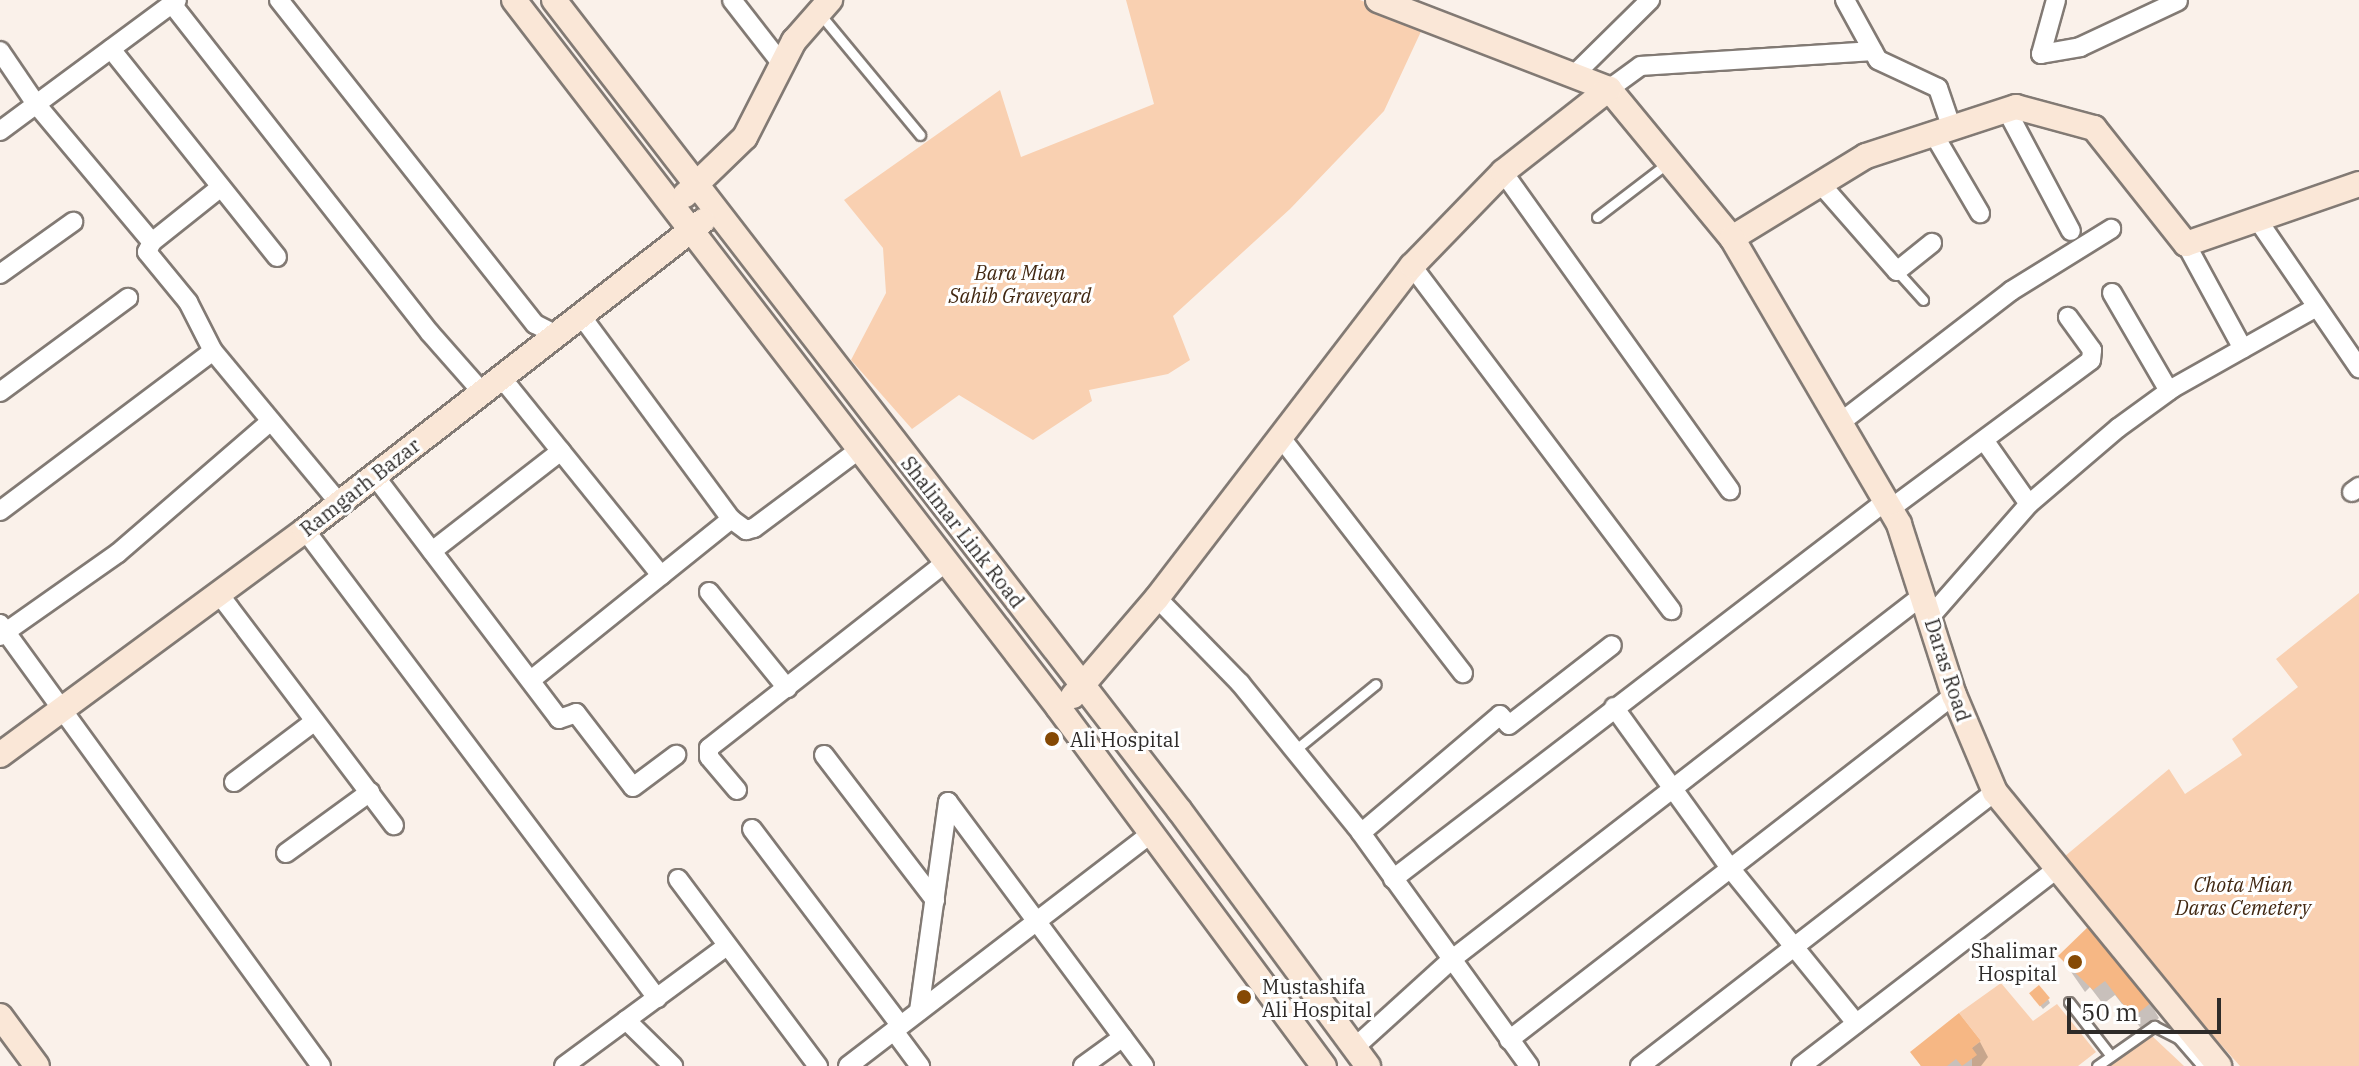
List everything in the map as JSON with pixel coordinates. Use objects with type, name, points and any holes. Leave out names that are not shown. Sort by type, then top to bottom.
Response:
[{"type":"street","points":[[279,0],[535,324],[557,335]]},
{"type":"street","name":"Shalimar Link Road","points":[[514,0],[1058,707],[1324,1066]]},
{"type":"street","name":"Shalimar Link Road","points":[[554,0],[714,212],[1084,688],[1361,1057]]},
{"type":"street","points":[[732,0],[781,63]]},
{"type":"street","points":[[1378,0],[1591,82],[1641,66],[1873,51]]},
{"type":"street","points":[[1058,707],[1084,688],[1157,598],[1412,266],[1591,82],[1650,0]]},
{"type":"street","points":[[1845,0],[1878,60],[1938,88],[1942,129],[1980,213]]},
{"type":"street","points":[[2056,0],[2041,54],[2080,47],[2179,0]]},
{"type":"street","points":[[0,131],[111,49],[165,4],[430,333],[491,384],[561,451],[661,575]]},
{"type":"street","points":[[672,206],[745,137],[781,63],[824,6]]},
{"type":"street","points":[[111,49],[277,257]]},
{"type":"street","points":[[0,51],[36,104],[152,242]]},
{"type":"street","name":"Daras Road","points":[[1591,82],[1672,160],[1732,238],[1841,422],[1888,505],[1927,606],[1954,695],[1995,792],[2219,1066]]},
{"type":"street","points":[[2006,109],[2071,231]]},
{"type":"street","points":[[1732,238],[1866,156],[2006,109],[2094,128],[2186,244],[2243,349]]},
{"type":"street","points":[[1503,172],[1730,490]]},
{"type":"street","points":[[1819,182],[1897,271],[1932,243]]},
{"type":"street","points":[[2186,244],[2359,184]]},
{"type":"street","points":[[221,187],[145,249],[188,302],[213,351],[339,503]]},
{"type":"street","name":"Ramgarh Bazar","points":[[0,755],[305,530],[714,212]]},
{"type":"street","points":[[2257,219],[2359,368]]},
{"type":"street","points":[[0,274],[73,222]]},
{"type":"street","points":[[1841,422],[2011,291],[2111,229]]},
{"type":"street","points":[[1412,266],[1671,610]]},
{"type":"street","points":[[2112,293],[2169,391]]},
{"type":"street","points":[[2,385],[128,298]]},
{"type":"street","points":[[1361,1057],[1451,960],[1675,786],[1927,606],[2029,504],[2169,391],[2317,307]]},
{"type":"street","points":[[582,317],[731,519],[746,530],[754,528],[860,449]]},
{"type":"street","points":[[1393,879],[1614,707],[2091,360],[2092,350],[2068,317]]},
{"type":"street","points":[[0,511],[213,351]]},
{"type":"street","points":[[271,421],[118,553],[2,631],[65,707],[321,1066]]},
{"type":"street","points":[[1282,439],[1463,673]]},
{"type":"street","points":[[1984,440],[2029,504]]},
{"type":"street","points":[[432,551],[561,451]]},
{"type":"street","points":[[374,475],[561,721],[576,713],[633,787],[676,755]]},
{"type":"street","points":[[531,680],[731,519]]},
{"type":"street","points":[[305,530],[657,998]]},
{"type":"street","points":[[737,790],[706,752],[945,563]]},
{"type":"street","points":[[709,592],[787,688]]},
{"type":"street","points":[[219,594],[394,825]]},
{"type":"street","points":[[1157,598],[1240,683],[1361,833],[1529,1066]]},
{"type":"street","points":[[1361,833],[1500,715],[1509,725],[1612,645]]},
{"type":"street","points":[[1509,1040],[1954,695]]},
{"type":"street","points":[[1614,707],[1675,786],[1730,868],[1856,1023]]},
{"type":"street","points":[[234,782],[315,721]]},
{"type":"street","points":[[824,755],[935,900]]},
{"type":"street","points":[[286,853],[370,792]]},
{"type":"street","points":[[1640,1066],[1995,792]]},
{"type":"street","points":[[919,1011],[948,802],[1144,1066]]},
{"type":"street","points":[[752,829],[897,1028],[920,1066]]},
{"type":"street","points":[[848,1066],[1152,833]]},
{"type":"street","points":[[1801,1066],[2057,869]]},
{"type":"street","points":[[678,879],[818,1066]]},
{"type":"street","points":[[564,1066],[727,946]]},
{"type":"street","points":[[0,1016],[37,1066]]},
{"type":"street","points":[[626,1020],[673,1066]]},
{"type":"street","points":[[1083,1066],[1123,1037]]},
{"type":"lane","points":[[824,6],[920,135]]},
{"type":"lane","points":[[1597,217],[1672,160]]},
{"type":"lane","points":[[1897,271],[1923,300]]},
{"type":"lane","points":[[1295,750],[1376,684]]},
{"type":"lane","points":[[2069,1002],[2111,1056]]},
{"type":"lane","points":[[2097,1066],[2154,1026],[2178,1038],[2202,1066]]},
{"type":"green space","name":"Bara Mian Sahib Graveyard","points":[[1126,0],[1360,0],[1424,25],[1384,111],[1290,209],[1173,316],[1190,360],[1168,374],[1089,390],[1092,401],[1033,440],[959,395],[912,429],[851,360],[886,293],[883,248],[844,200],[1000,90],[1021,157],[1154,104]]},
{"type":"green space","name":"Chota Mian Daras Cemetery","points":[[2359,593],[2359,1066],[2240,1066],[2058,862],[2169,769],[2185,794],[2242,755],[2232,739],[2298,687],[2276,659]]},
{"type":"green space","points":[[2001,983],[2033,1021],[2057,1004],[2096,1052],[2078,1066],[1972,1066],[1972,1048],[1981,1041],[1959,1013]]},
{"type":"green space","points":[[2151,1035],[2184,1066],[2109,1066],[2141,1038]]},
{"type":"building","points":[[2091,924],[2152,1002],[2133,1017],[2105,981],[2093,990],[2058,956]]},
{"type":"building","points":[[2039,985],[2050,998],[2040,1006],[2029,993]]},
{"type":"building","points":[[1959,1013],[1981,1041],[1972,1048],[1977,1055],[1962,1066],[1956,1059],[1947,1066],[1921,1066],[1910,1052]]},
{"type":"place","name":"Ali Hospital","points":[[1052,739]]},
{"type":"place","name":"Shalimar Hospital","points":[[2075,962]]},
{"type":"place","name":"Mustashifa Ali Hospital","points":[[1244,997]]}]
